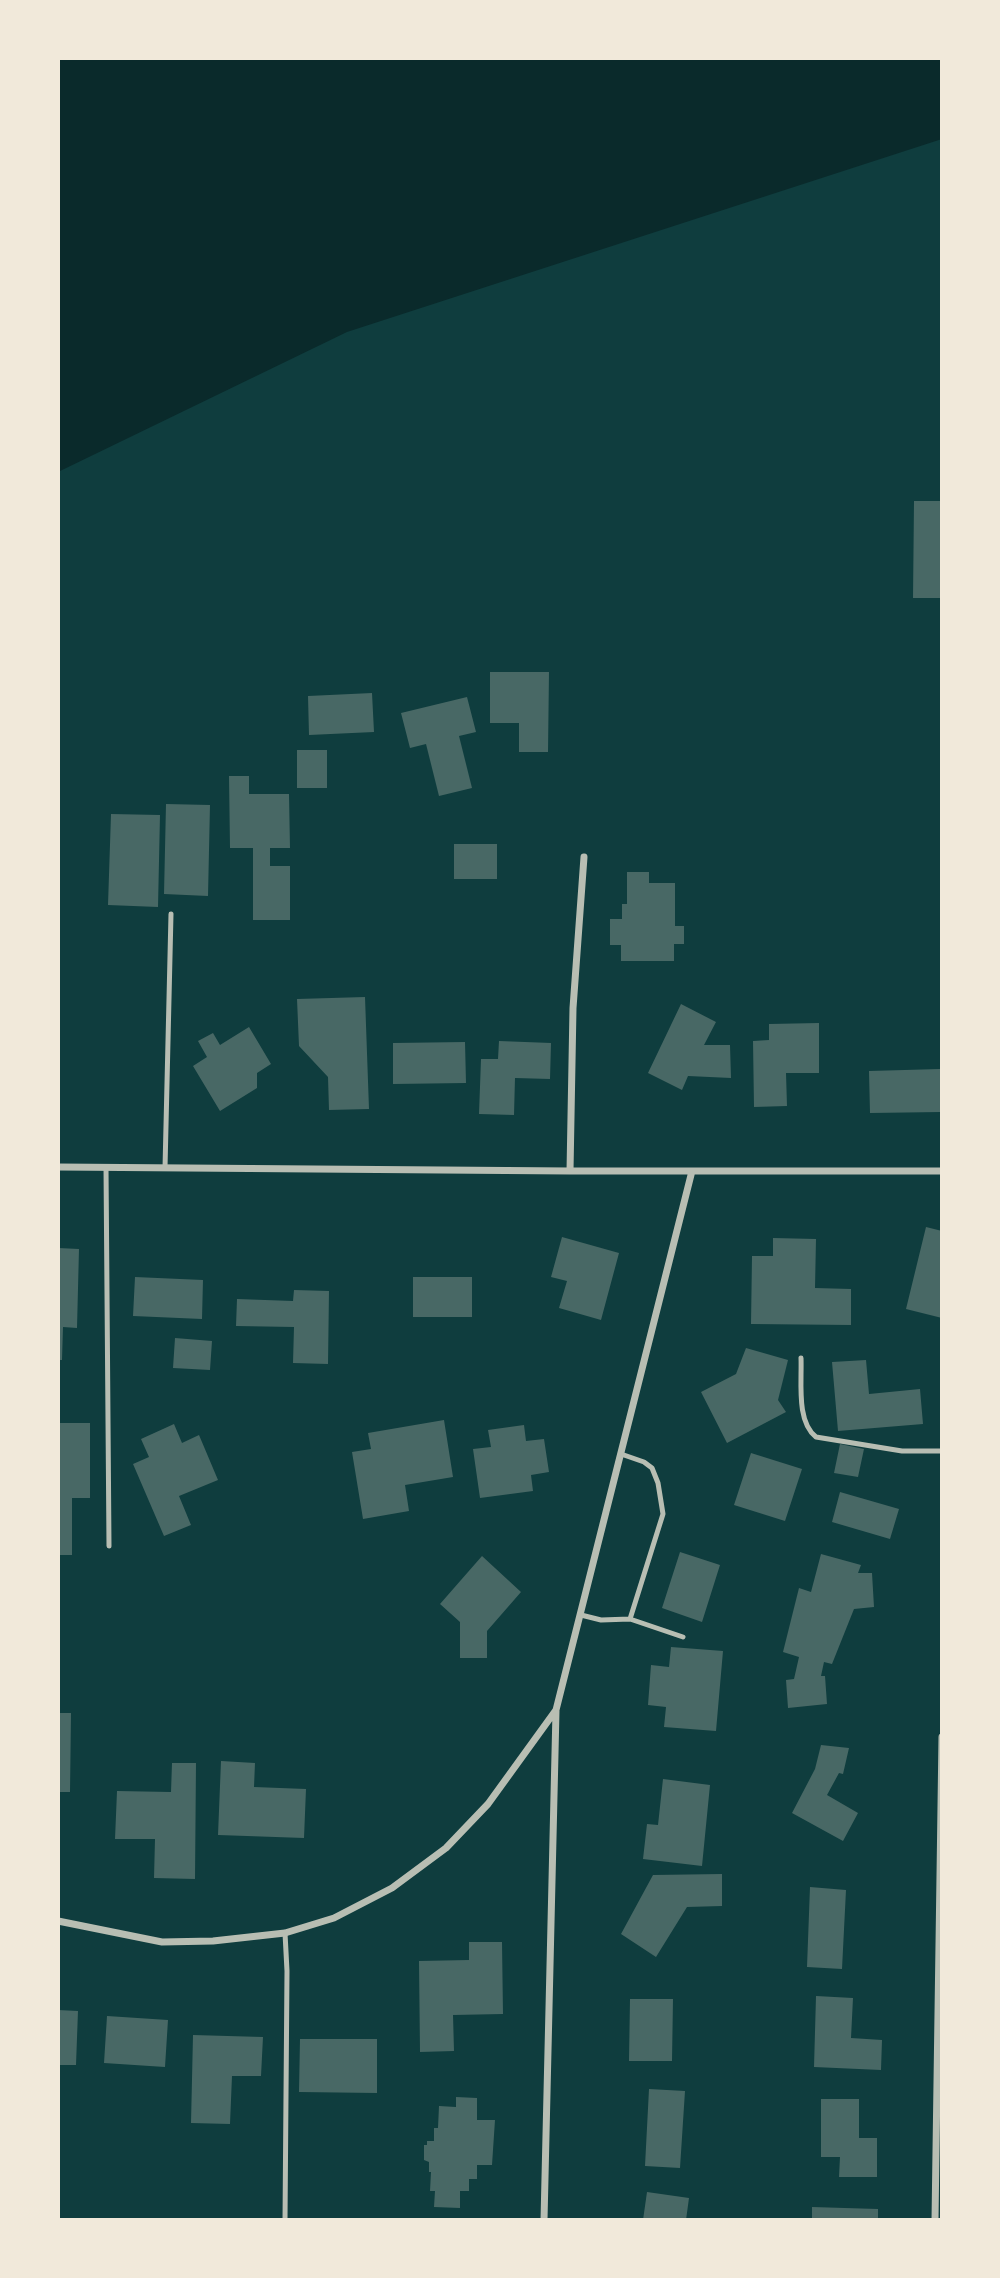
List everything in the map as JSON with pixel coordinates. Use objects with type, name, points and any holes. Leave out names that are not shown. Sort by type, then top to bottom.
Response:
[{"type":"street","points":[[570,1171],[573,1008],[584,857]]},
{"type":"street","points":[[58,1167],[942,1171]]},
{"type":"street","points":[[544,2220],[556,1710],[692,1171]]},
{"type":"street","points":[[58,1922],[162,1942],[213,1941],[285,1933],[334,1918],[392,1888],[446,1848],[488,1804],[556,1710]]},
{"type":"street","points":[[935,2220],[942,1739]]},
{"type":"lane","points":[[165,1168],[171,914]]},
{"type":"lane","points":[[106,1167],[109,1546]]},
{"type":"lane","points":[[801,1358],[803,1415],[806,1426],[816,1437],[902,1451],[942,1451]]},
{"type":"lane","points":[[621,1454],[644,1462],[652,1468],[659,1483],[663,1514],[631,1619]]},
{"type":"lane","points":[[580,1615],[601,1620],[631,1619],[683,1637]]},
{"type":"lane","points":[[285,1933],[285,2220]]},
{"type":"water","points":[[58,58],[942,58],[942,139],[347,332],[58,472]]},
{"type":"building","points":[[914,501],[942,501],[942,598],[913,598]]},
{"type":"building","points":[[490,672],[549,672],[548,752],[519,752],[519,723],[490,723]]},
{"type":"building","points":[[372,693],[374,732],[309,735],[308,696]]},
{"type":"building","points":[[467,697],[476,732],[459,736],[472,788],[439,796],[426,744],[410,748],[401,713]]},
{"type":"building","points":[[297,750],[327,750],[327,788],[297,788]]},
{"type":"building","points":[[229,776],[249,776],[249,794],[289,794],[290,848],[270,848],[270,866],[290,866],[290,920],[253,920],[253,848],[230,848]]},
{"type":"building","points":[[166,804],[210,805],[208,896],[164,894]]},
{"type":"building","points":[[111,814],[160,815],[158,907],[108,905]]},
{"type":"building","points":[[454,844],[497,844],[497,879],[454,879]]},
{"type":"building","points":[[627,872],[649,872],[649,883],[675,883],[675,926],[684,926],[684,944],[674,944],[674,961],[621,961],[621,945],[610,945],[610,919],[622,919],[622,904],[627,904]]},
{"type":"building","points":[[365,997],[369,1109],[329,1110],[328,1077],[299,1046],[297,999]]},
{"type":"building","points":[[681,1004],[716,1022],[704,1045],[730,1045],[731,1078],[688,1076],[682,1090],[648,1073]]},
{"type":"building","points":[[819,1023],[819,1073],[786,1073],[787,1106],[754,1107],[753,1041],[769,1040],[769,1024]]},
{"type":"building","points":[[249,1027],[271,1064],[257,1073],[257,1088],[220,1111],[193,1066],[207,1057],[198,1041],[213,1033],[220,1045]]},
{"type":"building","points":[[499,1041],[551,1043],[550,1079],[515,1078],[514,1115],[479,1114],[481,1059],[498,1059]]},
{"type":"building","points":[[465,1042],[466,1083],[393,1084],[393,1043]]},
{"type":"building","points":[[940,1069],[941,1112],[870,1113],[869,1071]]},
{"type":"building","points":[[926,1227],[942,1231],[942,1318],[906,1309]]},
{"type":"building","points":[[562,1237],[619,1253],[601,1320],[559,1308],[567,1281],[551,1277]]},
{"type":"building","points":[[773,1238],[816,1239],[815,1288],[851,1289],[851,1325],[751,1324],[752,1256],[773,1256]]},
{"type":"building","points":[[58,1248],[79,1249],[77,1328],[63,1327],[62,1360],[58,1360]]},
{"type":"building","points":[[135,1277],[203,1280],[202,1319],[133,1316]]},
{"type":"building","points":[[413,1277],[472,1277],[472,1317],[413,1317]]},
{"type":"building","points":[[294,1290],[329,1291],[328,1364],[293,1363],[294,1327],[236,1326],[237,1299],[293,1301]]},
{"type":"building","points":[[175,1338],[212,1341],[210,1370],[173,1368]]},
{"type":"building","points":[[746,1348],[788,1360],[778,1400],[786,1412],[727,1443],[701,1392],[736,1374]]},
{"type":"building","points":[[866,1360],[869,1394],[920,1389],[923,1424],[838,1431],[832,1362]]},
{"type":"building","points":[[444,1420],[453,1477],[405,1485],[409,1511],[363,1519],[352,1452],[371,1449],[368,1433]]},
{"type":"building","points":[[58,1423],[90,1423],[90,1498],[72,1498],[72,1555],[58,1555]]},
{"type":"building","points":[[174,1424],[182,1443],[199,1435],[218,1480],[179,1496],[191,1525],[164,1536],[133,1464],[149,1457],[141,1439]]},
{"type":"building","points":[[524,1425],[526,1441],[544,1439],[549,1472],[531,1475],[533,1491],[480,1498],[473,1449],[491,1447],[488,1430]]},
{"type":"building","points":[[840,1444],[864,1449],[858,1477],[834,1473]]},
{"type":"building","points":[[751,1453],[802,1469],[785,1521],[734,1505]]},
{"type":"building","points":[[840,1492],[899,1509],[890,1539],[832,1522]]},
{"type":"building","points":[[680,1552],[720,1565],[702,1622],[662,1608]]},
{"type":"building","points":[[821,1554],[861,1565],[858,1573],[872,1573],[874,1607],[854,1609],[832,1664],[824,1662],[821,1676],[825,1676],[827,1704],[788,1708],[786,1680],[794,1679],[799,1657],[783,1652],[799,1588],[811,1592]]},
{"type":"building","points":[[482,1556],[521,1592],[487,1631],[487,1658],[460,1658],[460,1622],[440,1604]]},
{"type":"building","points":[[671,1647],[723,1651],[716,1731],[664,1727],[666,1707],[648,1705],[651,1665],[669,1667]]},
{"type":"building","points":[[58,1713],[71,1713],[70,1792],[58,1792]]},
{"type":"building","points":[[821,1745],[849,1748],[843,1774],[839,1773],[827,1795],[858,1813],[843,1841],[792,1813],[815,1769]]},
{"type":"building","points":[[221,1761],[255,1763],[254,1787],[306,1789],[304,1838],[218,1835]]},
{"type":"building","points":[[172,1763],[196,1763],[195,1879],[154,1878],[155,1839],[115,1839],[117,1791],[171,1792]]},
{"type":"building","points":[[663,1779],[710,1785],[702,1866],[643,1859],[647,1824],[658,1825]]},
{"type":"building","points":[[722,1874],[722,1906],[687,1907],[656,1957],[621,1934],[653,1875]]},
{"type":"building","points":[[810,1887],[846,1890],[842,1969],[807,1967]]},
{"type":"building","points":[[469,1942],[502,1942],[503,2014],[453,2015],[454,2051],[420,2052],[419,1961],[469,1960]]},
{"type":"building","points":[[816,1996],[853,1998],[851,2038],[882,2040],[881,2070],[814,2067]]},
{"type":"building","points":[[630,1999],[673,1999],[672,2061],[629,2061]]},
{"type":"building","points":[[58,2010],[78,2011],[76,2065],[58,2065]]},
{"type":"building","points":[[107,2016],[168,2020],[165,2067],[104,2063]]},
{"type":"building","points":[[193,2035],[263,2037],[261,2076],[232,2076],[230,2124],[191,2123]]},
{"type":"building","points":[[300,2039],[377,2039],[377,2093],[299,2092]]},
{"type":"building","points":[[649,2089],[685,2091],[680,2168],[645,2166]]},
{"type":"building","points":[[456,2097],[477,2098],[477,2120],[495,2120],[492,2165],[477,2165],[477,2179],[469,2179],[469,2191],[460,2191],[460,2208],[434,2207],[435,2191],[430,2191],[431,2172],[429,2162],[424,2160],[424,2145],[427,2145],[427,2141],[434,2141],[434,2128],[438,2128],[439,2106],[456,2107]]},
{"type":"building","points":[[821,2099],[859,2099],[859,2138],[877,2138],[877,2177],[839,2177],[840,2157],[821,2157]]},
{"type":"building","points":[[647,2192],[689,2198],[686,2220],[643,2220]]},
{"type":"building","points":[[812,2207],[878,2209],[878,2220],[812,2220]]}]
